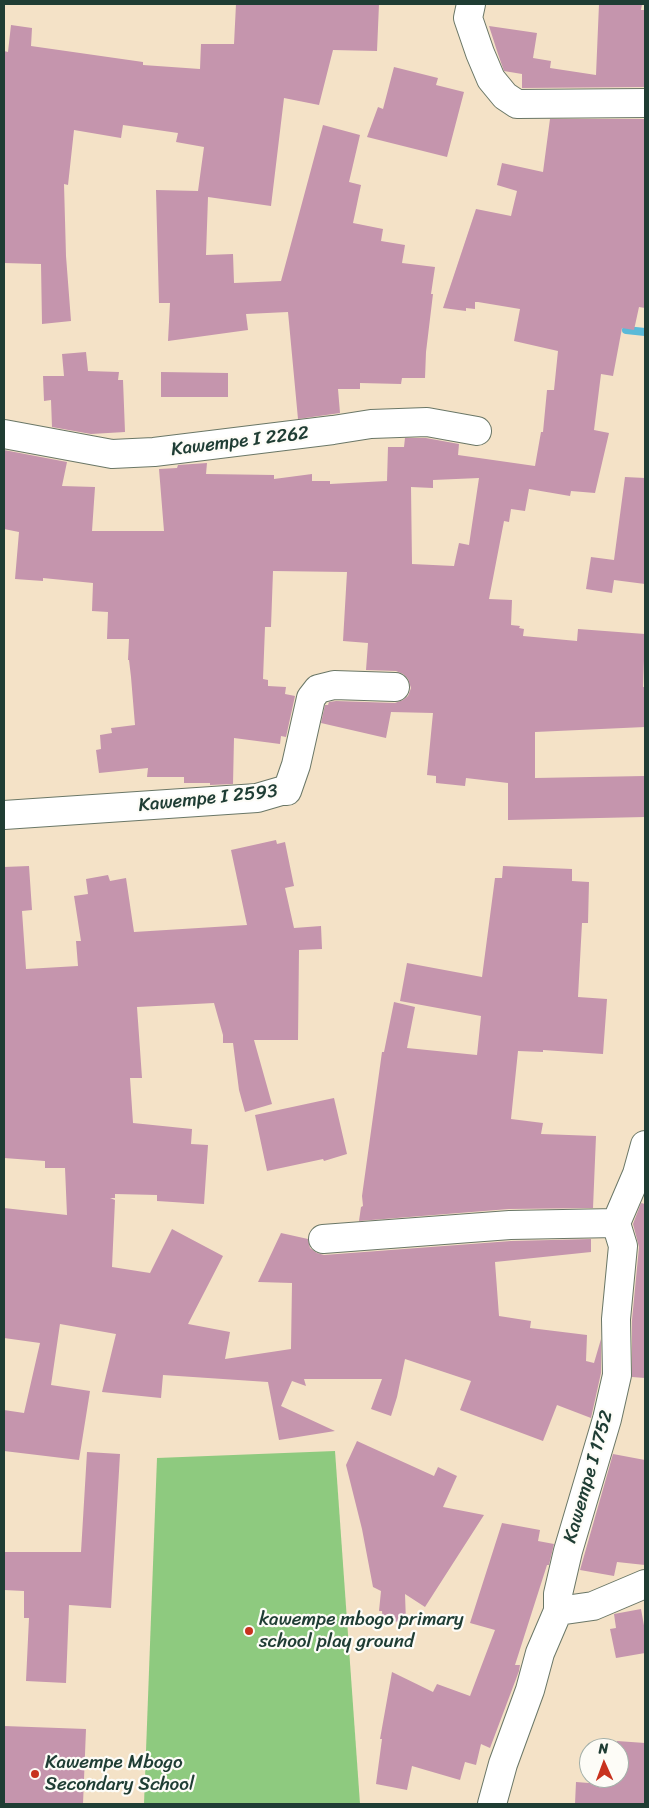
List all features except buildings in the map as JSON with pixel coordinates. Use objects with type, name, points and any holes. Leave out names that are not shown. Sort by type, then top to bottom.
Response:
[{"type":"street","points":[[471,4],[468,18],[491,79],[505,96],[517,104],[645,103]]},
{"type":"street","name":"Kawempe I 2262","points":[[4,434],[112,454],[154,452],[371,424],[428,422],[477,431]]},
{"type":"street","name":"Kawempe I 2593","points":[[4,815],[257,798],[287,791],[296,765],[311,698],[318,690],[334,685],[395,687]]},
{"type":"street","points":[[323,1239],[510,1225],[616,1223],[637,1174],[645,1145]]},
{"type":"street","name":"Kawempe I 1752","points":[[492,1804],[503,1764],[530,1690],[540,1653],[558,1611],[558,1594],[568,1551],[607,1419],[617,1375],[616,1319],[623,1246],[616,1223]]},
{"type":"street","points":[[558,1611],[593,1606],[645,1584]]},
{"type":"green space","name":"kawempe mbogo primary school play ground","points":[[335,1451],[360,1804],[144,1804],[157,1458]]},
{"type":"waterway","points":[[626,330],[645,332]]},
{"type":"place","name":"kawempe mbogo primary school play ground","points":[[249,1631]]},
{"type":"place","name":"Kawempe Mbogo Secondary School","points":[[35,1774]]}]
